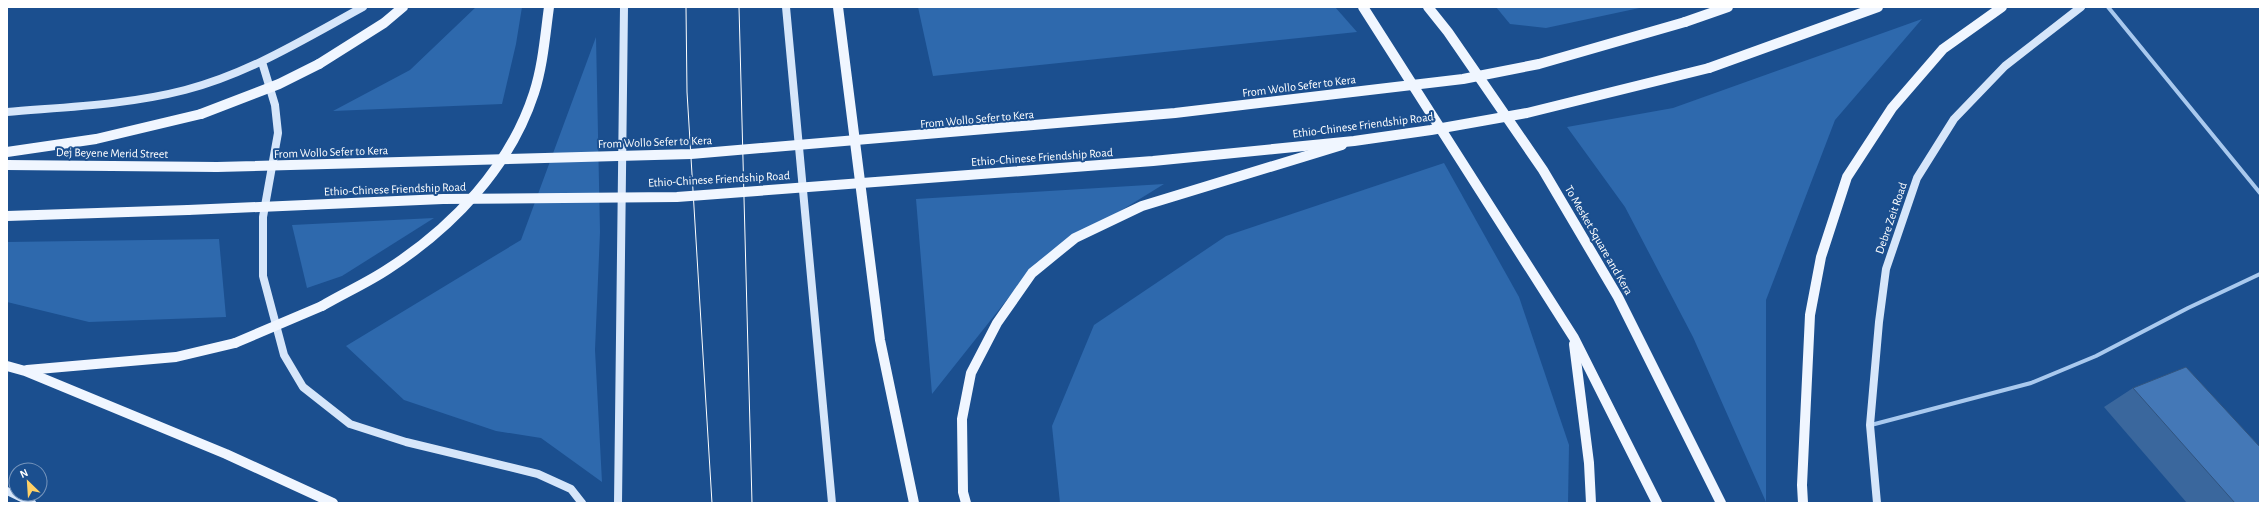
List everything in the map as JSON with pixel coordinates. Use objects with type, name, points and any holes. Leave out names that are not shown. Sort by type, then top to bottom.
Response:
[{"type":"main road","points":[[7,112],[107,104],[185,90],[262,62],[363,7]]},
{"type":"main road","points":[[7,152],[96,139],[201,114],[279,84],[319,64],[384,23],[403,7]]},
{"type":"main road","points":[[25,371],[176,357],[235,343],[322,306],[389,269],[451,220],[501,164],[519,131],[534,95],[541,65],[549,7]]},
{"type":"main road","points":[[618,503],[624,7]]},
{"type":"main road","points":[[786,7],[832,503]]},
{"type":"main road","points":[[838,7],[880,340],[914,503]]},
{"type":"main road","points":[[1362,7],[1574,338],[1657,503]]},
{"type":"main road","name":"To Mesket Square and Kera","points":[[1428,7],[1452,38],[1547,176],[1618,297],[1721,503]]},
{"type":"main road","name":"From Wollo Sefer to Kera","points":[[217,167],[691,154],[877,140],[1175,113],[1463,79],[1539,64],[1686,22],[1728,7]]},
{"type":"main road","name":"Ethio-Chinese Friendship Road","points":[[7,216],[443,199],[677,197],[1153,162],[1354,141],[1527,113],[1709,68],[1878,7]]},
{"type":"main road","points":[[1803,503],[1802,485],[1810,315],[1821,257],[1847,177],[1892,108],[1943,49],[2002,7]]},
{"type":"main road","name":"Debre Zeit Road","points":[[1877,503],[1870,425],[1886,269],[1917,178],[1954,120],[2005,66],[2081,7]]},
{"type":"main road","points":[[262,62],[275,105],[278,133],[263,218],[263,276],[284,356],[304,387],[321,403],[350,424],[406,442],[506,465],[538,474],[571,488],[582,503]]},
{"type":"main road","points":[[966,503],[963,492],[962,419],[971,373],[997,323],[1032,273],[1075,238],[1142,206],[1354,141]]},
{"type":"main road","name":"Dej Beyene Merid Street","points":[[7,165],[217,167]]},
{"type":"main road","points":[[1574,338],[1578,385],[1591,471],[1591,503]]},
{"type":"main road","points":[[7,366],[25,371],[226,454],[333,503]]},
{"type":"main road","points":[[7,491],[32,503]]},
{"type":"street","points":[[2108,7],[2260,193]]},
{"type":"street","points":[[1870,425],[2031,383],[2096,356],[2188,308],[2260,274]]},
{"type":"shaded area","points":[[476,7],[522,7],[516,44],[502,104],[333,111],[410,70]]},
{"type":"shaded area","points":[[918,7],[1335,7],[1357,32],[933,76]]},
{"type":"shaded area","points":[[1496,7],[1644,7],[1546,28],[1510,24]]},
{"type":"shaded area","points":[[1922,19],[1835,120],[1766,300],[1766,502],[1693,337],[1625,207],[1567,127],[1673,108]]},
{"type":"shaded area","points":[[596,37],[600,232],[595,350],[602,482],[541,438],[496,431],[404,400],[346,346],[521,240]]},
{"type":"shaded area","points":[[1444,163],[1519,297],[1569,445],[1568,503],[1060,503],[1052,426],[1094,325],[1226,236]]},
{"type":"shaded area","points":[[1164,184],[1036,263],[932,394],[916,199]]},
{"type":"shaded area","points":[[434,218],[342,276],[307,288],[292,225]]},
{"type":"shaded area","points":[[219,239],[226,317],[89,322],[7,302],[7,242]]},
{"type":"building","points":[[2186,367],[2260,447],[2260,503],[2235,503],[2133,388]]},
{"type":"tram line","points":[[686,7],[687,92],[712,503]]},
{"type":"tram line","points":[[739,7],[752,503]]}]
